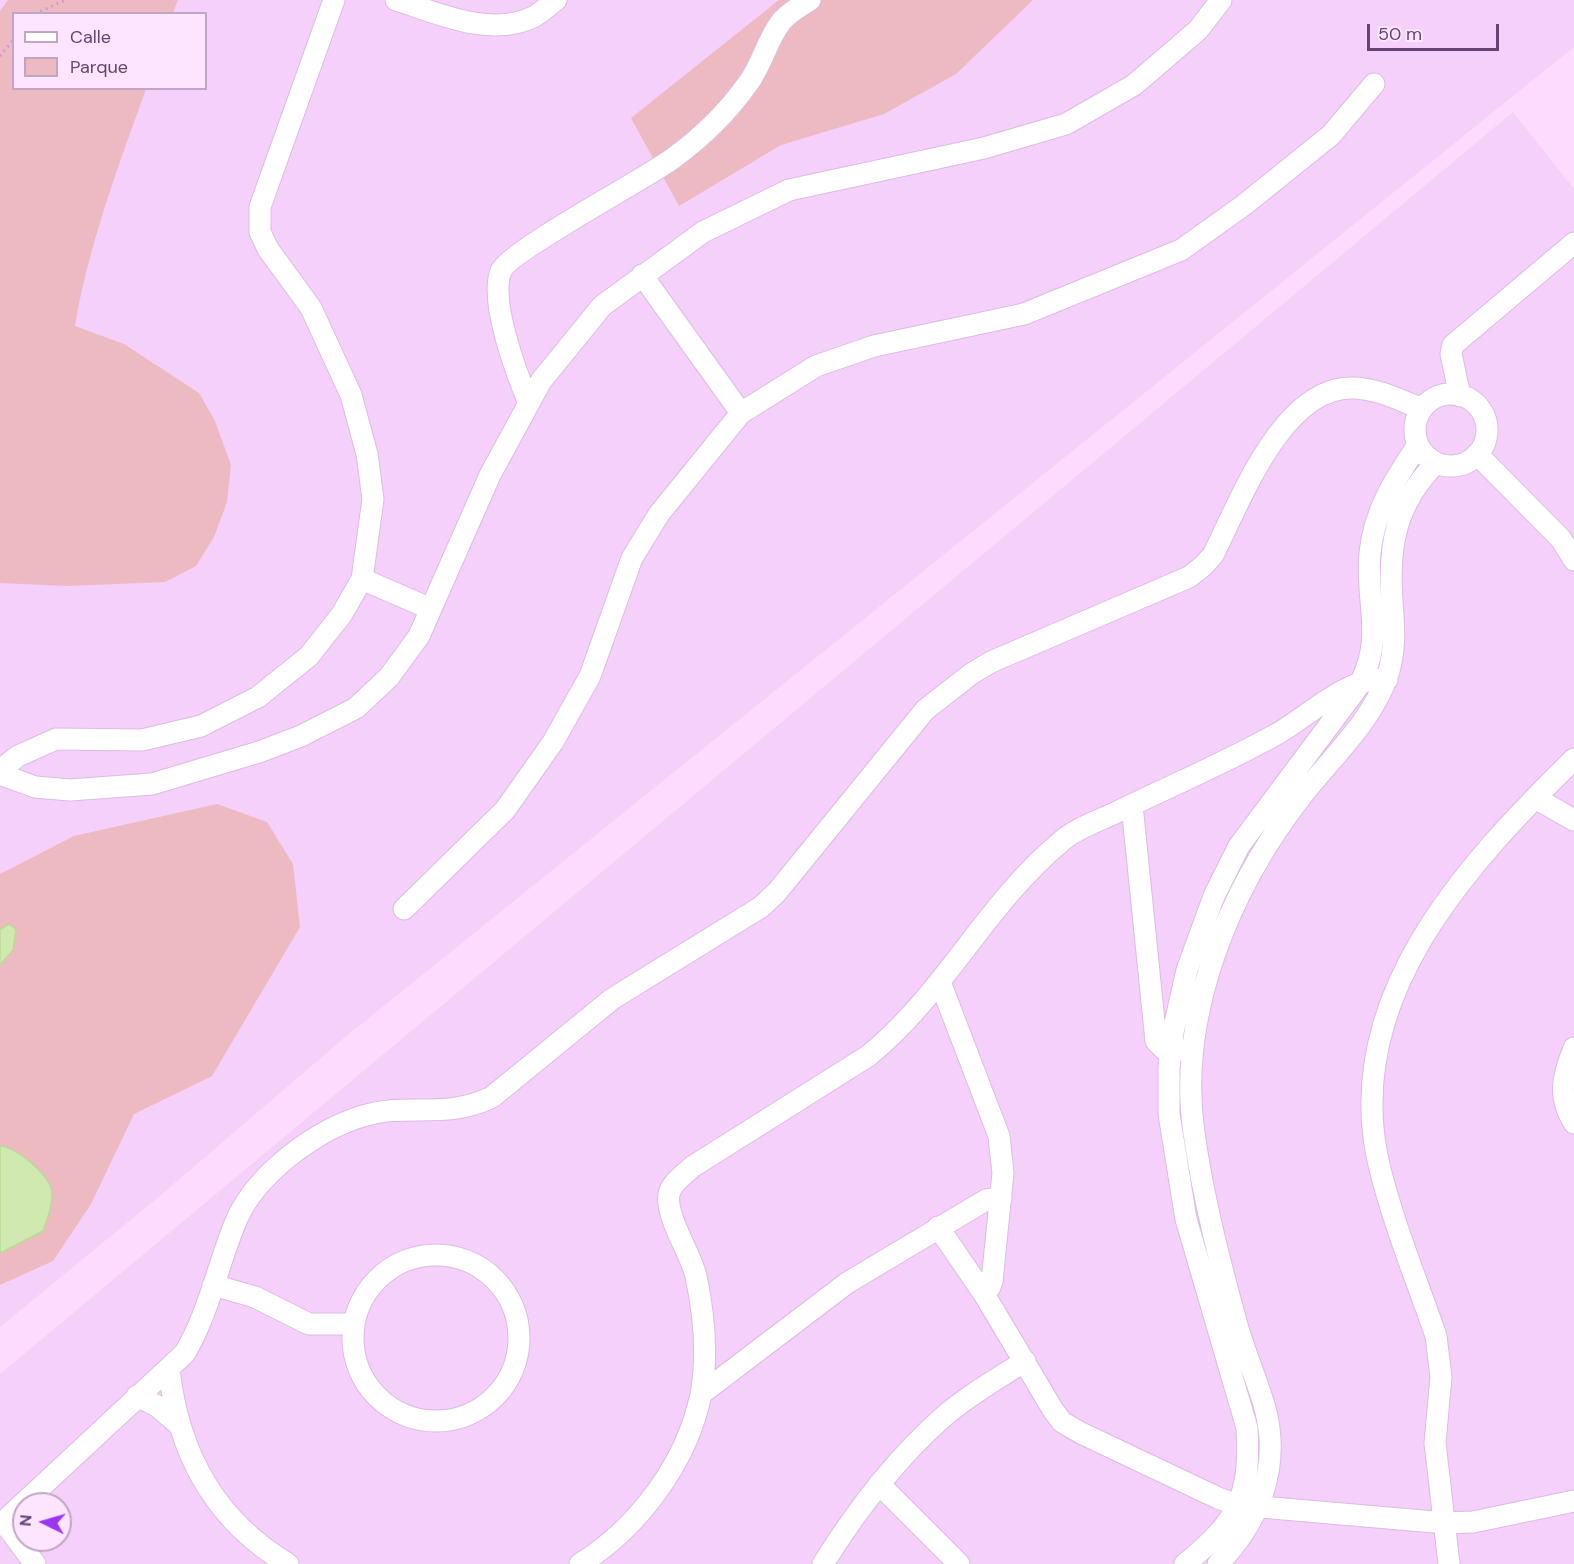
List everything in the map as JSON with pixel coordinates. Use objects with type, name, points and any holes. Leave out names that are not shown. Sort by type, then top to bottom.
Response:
[{"type":"street","points":[[334,0],[260,207],[261,232],[268,249],[311,308],[351,395],[367,454],[373,499],[362,579],[342,614],[309,656],[258,697],[201,726],[142,740],[56,739],[18,756],[0,772],[35,787],[70,790],[152,784],[216,767],[301,736],[356,708],[388,677],[419,636],[490,475],[541,381],[602,306],[703,232],[789,190],[984,148],[1066,124],[1134,85],[1198,30],[1221,0]]},
{"type":"street","points":[[396,0],[464,21],[492,25],[513,23],[534,17],[556,0]]},
{"type":"street","points":[[529,403],[514,368],[504,328],[499,288],[501,271],[520,253],[650,173],[700,136],[727,111],[750,81],[782,20],[810,0]]},
{"type":"street","points":[[404,909],[505,810],[552,742],[590,676],[632,558],[659,514],[741,413],[816,366],[874,346],[1024,314],[1180,250],[1245,205],[1331,135],[1374,84]]},
{"type":"street","points":[[1460,396],[1451,354],[1453,345],[1574,243]]},
{"type":"street","points":[[642,275],[741,413]]},
{"type":"street","points":[[35,1564],[2,1523],[185,1353],[197,1333],[237,1218],[260,1185],[312,1139],[337,1125],[366,1115],[380,1112],[472,1107],[492,1097],[612,999],[761,907],[777,892],[925,710],[971,674],[991,662],[1189,577],[1203,567],[1213,555],[1261,461],[1287,422],[1308,401],[1330,390],[1353,388],[1380,393],[1422,409]]},
{"type":"street","points":[[1439,396],[1460,396],[1471,401],[1485,420],[1485,438],[1477,454],[1458,465],[1436,463],[1418,445],[1415,426],[1422,409],[1439,396]]},
{"type":"street","points":[[1185,1564],[1215,1537],[1238,1505],[1247,1484],[1249,1461],[1246,1428],[1186,1219],[1169,1114],[1170,1051],[1187,970],[1215,896],[1239,846],[1360,684],[1370,662],[1374,637],[1370,554],[1375,529],[1382,504],[1392,483],[1418,445]]},
{"type":"street","points":[[1477,454],[1561,538],[1574,561]]},
{"type":"street","points":[[1218,1564],[1238,1543],[1260,1505],[1266,1485],[1270,1455],[1266,1413],[1237,1325],[1212,1228],[1192,1117],[1193,1050],[1208,979],[1240,895],[1256,865],[1298,801],[1369,712],[1386,680],[1395,636],[1390,564],[1396,534],[1408,495],[1436,463]]},
{"type":"street","points":[[362,579],[431,609]]},
{"type":"street","points":[[580,1564],[603,1549],[629,1526],[654,1496],[684,1446],[701,1394],[705,1348],[702,1309],[696,1274],[671,1210],[669,1194],[675,1184],[692,1167],[868,1056],[891,1038],[940,982],[1022,879],[1065,838],[1277,734],[1334,696],[1371,679],[1386,680]]},
{"type":"street","points":[[1449,1564],[1435,1443],[1441,1377],[1439,1354],[1436,1336],[1380,1168],[1373,1124],[1372,1088],[1379,1040],[1395,989],[1415,947],[1437,914],[1487,851],[1574,759]]},
{"type":"street","points":[[1535,798],[1574,820]]},
{"type":"street","points":[[1132,804],[1156,1041],[1160,1047],[1170,1051],[1193,1050]]},
{"type":"street","points":[[940,982],[999,1136],[1003,1157],[992,1281],[984,1294]]},
{"type":"street","points":[[1574,1048],[1562,1077],[1562,1093],[1574,1123]]},
{"type":"street","points":[[701,1394],[848,1283],[986,1200],[1001,1198]]},
{"type":"street","points":[[938,1227],[984,1294],[1062,1422],[1218,1498],[1238,1505],[1260,1505],[1446,1523],[1473,1522],[1574,1501]]},
{"type":"street","points":[[436,1254],[464,1259],[489,1274],[508,1296],[518,1323],[518,1352],[510,1377],[494,1398],[480,1408],[448,1421],[422,1421],[397,1412],[376,1397],[366,1383],[354,1350],[354,1324],[364,1297],[382,1274],[407,1260],[436,1254]]},
{"type":"street","points":[[213,1285],[255,1297],[309,1324],[354,1324]]},
{"type":"street","points":[[823,1564],[879,1484],[911,1447],[943,1417],[1025,1361]]},
{"type":"street","points":[[169,1369],[178,1424],[194,1466],[220,1504],[242,1529],[288,1564]]},
{"type":"street","points":[[137,1396],[158,1406],[178,1424]]},
{"type":"street","points":[[879,1484],[959,1564]]},
{"type":"path","points":[[39,12],[65,0]]},
{"type":"path","points":[[0,56],[12,41]]},
{"type":"shaded area","points":[[0,0],[1574,0],[1574,47],[344,1038],[161,1195],[0,1327]]},
{"type":"shaded area","points":[[1513,112],[1574,189],[1574,1564],[0,1564],[0,1374]]},
{"type":"shaded area","points":[[9,924],[16,929],[13,950],[0,965],[0,930]]},
{"type":"shaded area","points":[[0,1146],[15,1152],[33,1164],[47,1180],[52,1195],[43,1231],[0,1253]]},
{"type":"green space","points":[[8,0],[178,0],[173,12],[12,12],[12,90],[146,90],[96,236],[75,326],[124,344],[199,393],[215,421],[231,465],[227,502],[214,537],[196,566],[165,582],[67,586],[0,583],[0,11]]},
{"type":"green space","points":[[779,0],[1033,0],[956,74],[884,114],[781,145],[679,206],[631,118]]},
{"type":"green space","points":[[217,804],[267,822],[293,864],[300,927],[212,1076],[134,1114],[91,1204],[53,1261],[0,1285],[0,874],[74,836]]}]
